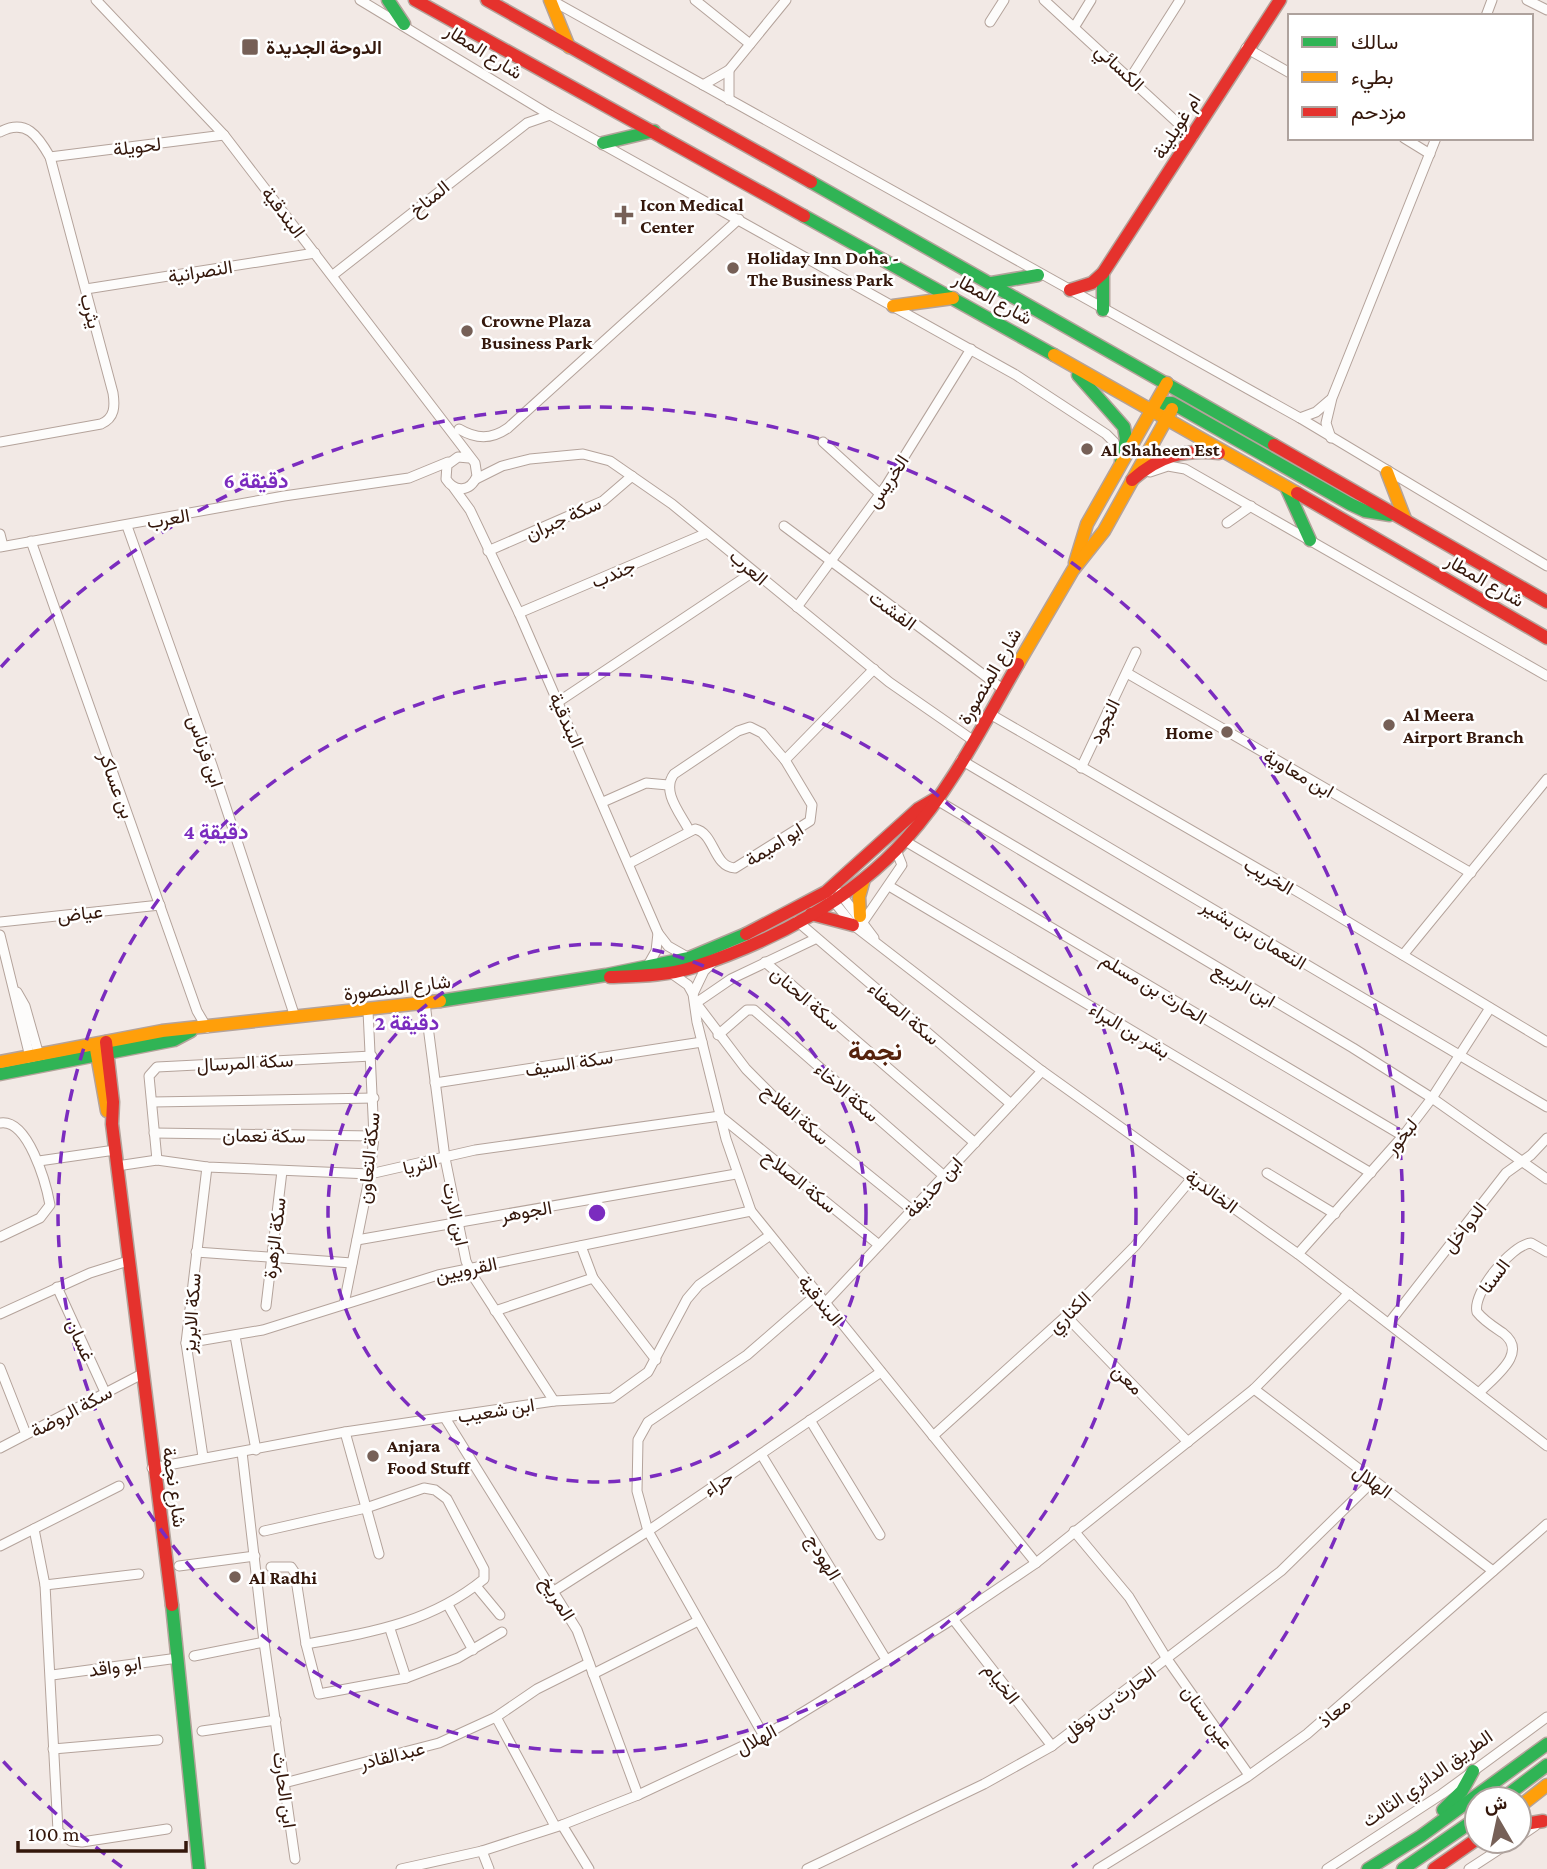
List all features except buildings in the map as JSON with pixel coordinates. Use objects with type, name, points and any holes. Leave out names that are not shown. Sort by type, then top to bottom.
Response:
[{"type":"main road","points":[[388,0],[404,24]]},
{"type":"main road","name":"شارع المطار","points":[[415,0],[1153,410],[1547,638]]},
{"type":"main road","name":"شارع المطار","points":[[487,0],[992,283],[1547,602]]},
{"type":"main road","points":[[550,0],[569,47]]},
{"type":"main road","name":"ام غويلينة","points":[[1070,290],[1092,283],[1103,273],[1193,137],[1246,48],[1280,0]]},
{"type":"main road","points":[[603,143],[654,131]]},
{"type":"main road","points":[[1103,273],[1103,310]]},
{"type":"main road","points":[[992,283],[1038,275]]},
{"type":"main road","points":[[893,306],[953,298]]},
{"type":"main road","points":[[1059,358],[1087,383],[1120,419],[1126,439],[1121,461]]},
{"type":"main road","name":"شارع المنصورة","points":[[1074,575],[1087,524],[1167,383]]},
{"type":"main road","name":"شارع المنصورة","points":[[0,1062],[35,1060],[101,1048],[174,1040],[207,1027],[368,1011],[647,967],[689,958],[761,928],[865,878],[900,845],[927,814],[1074,575],[1104,531],[1182,392]]},
{"type":"main road","points":[[1153,410],[1163,403],[1175,404],[1350,504],[1401,517],[1387,472]]},
{"type":"main road","points":[[1132,480],[1153,461],[1174,452],[1225,454]]},
{"type":"main road","points":[[1286,487],[1310,540]]},
{"type":"main road","name":"شارع المنصورة","points":[[606,975],[619,979],[671,973],[714,961],[797,921],[810,914],[834,893],[918,809],[935,799]]},
{"type":"main road","points":[[810,914],[858,921],[859,897],[865,878]]},
{"type":"main road","name":"شارع نجمة","points":[[101,1048],[178,1658],[200,1855],[199,1869]]},
{"type":"main road","name":"شارع المنصورة","points":[[0,1074],[35,1060]]},
{"type":"main road","points":[[1368,1869],[1421,1836],[1547,1744]]},
{"type":"main road","points":[[1521,1785],[1547,1765]]},
{"type":"main road","points":[[1421,1836],[1462,1791],[1473,1771]]},
{"type":"main road","points":[[1533,1796],[1547,1785]]},
{"type":"main road","points":[[1403,1869],[1463,1828]]},
{"type":"main road","points":[[1434,1869],[1463,1849]]},
{"type":"main road","name":"شارع نجمة","points":[[200,1855],[210,1869]]},
{"type":"street","name":"البندقية","points":[[96,0],[224,135],[472,461]]},
{"type":"street","name":"شارع المطار","points":[[360,0],[404,24],[550,115],[971,349],[1106,434],[1114,442],[1121,461]]},
{"type":"street","points":[[550,0],[798,136],[1038,275],[1070,290],[1300,418],[1547,566]]},
{"type":"street","points":[[695,0],[750,44]]},
{"type":"street","points":[[703,85],[729,70],[786,0]]},
{"type":"street","points":[[990,22],[1004,0]]},
{"type":"street","name":"الكسائي","points":[[1044,0],[1131,77],[1193,137]]},
{"type":"street","points":[[1074,26],[1091,0]]},
{"type":"street","points":[[1131,77],[1180,0]]},
{"type":"street","points":[[1527,0],[1547,10]]},
{"type":"street","points":[[1246,48],[1288,72]]},
{"type":"street","points":[[729,70],[729,100]]},
{"type":"street","points":[[527,122],[528,101]]},
{"type":"street","name":"المناخ","points":[[333,275],[527,122],[550,115]]},
{"type":"street","name":"يثرب","points":[[0,132],[20,126],[33,131],[50,157],[113,393],[112,416],[108,421],[0,442]]},
{"type":"street","name":"لحويلة","points":[[50,157],[224,135]]},
{"type":"street","points":[[1407,140],[1430,154]]},
{"type":"street","points":[[1331,438],[1326,423],[1332,398],[1435,140]]},
{"type":"street","points":[[459,429],[479,438],[502,432],[739,219]]},
{"type":"street","name":"النصرانية","points":[[86,289],[314,253]]},
{"type":"street","name":"الخريس","points":[[797,607],[879,494],[971,349]]},
{"type":"street","points":[[1300,418],[1316,412],[1332,398]]},
{"type":"street","points":[[452,460],[472,461],[474,482],[462,489],[449,483],[445,469],[452,460],[453,439]]},
{"type":"street","points":[[823,442],[879,494]]},
{"type":"street","name":"العرب","points":[[474,482],[502,466],[530,459],[583,454],[610,461],[707,533],[874,669],[974,741]]},
{"type":"street","name":"العرب","points":[[2,547],[284,496],[420,476],[452,460]]},
{"type":"street","name":"العرب","points":[[472,461],[502,466]]},
{"type":"street","points":[[1132,480],[1160,468],[1185,469],[1547,676]]},
{"type":"street","name":"العرب","points":[[420,476],[449,483]]},
{"type":"street","name":"سكة جبران","points":[[488,551],[603,500],[632,476]]},
{"type":"street","name":"البندقية","points":[[470,510],[474,482]]},
{"type":"street","name":"البندقية","points":[[449,483],[470,510],[519,613],[630,863],[658,933],[668,946],[689,958]]},
{"type":"street","points":[[1227,523],[1251,506]]},
{"type":"street","name":"ابن فرناس","points":[[127,526],[212,765],[295,1017]]},
{"type":"street","name":"الفشت","points":[[784,526],[1004,690]]},
{"type":"street","name":"جندب","points":[[519,613],[707,533]]},
{"type":"street","points":[[0,534],[2,547]]},
{"type":"street","name":"بن عساكر","points":[[31,541],[197,1011],[207,1027]]},
{"type":"street","points":[[558,702],[753,572]]},
{"type":"street","name":"النجود","points":[[1080,768],[1136,652]]},
{"type":"street","points":[[785,760],[874,669]]},
{"type":"street","name":"ابن معاوية","points":[[1127,673],[1471,873]]},
{"type":"street","name":"الخريب","points":[[990,713],[1547,1042]]},
{"type":"street","name":"ابو اميمة","points":[[744,728],[762,733],[785,760],[812,805],[813,816],[805,825],[739,866],[730,868],[723,863],[701,830],[689,830],[668,785],[674,774],[744,728]]},
{"type":"street","name":"النعمان بن بشير","points":[[961,760],[1547,1107]]},
{"type":"street","points":[[1402,954],[1547,779]]},
{"type":"street","points":[[603,802],[646,783],[668,785]]},
{"type":"street","name":"ابن الربيع","points":[[935,799],[1432,1098],[1547,1179]]},
{"type":"street","points":[[630,863],[689,830]]},
{"type":"street","points":[[858,921],[889,886],[902,865],[900,845]]},
{"type":"street","name":"الحارث بن مسلم","points":[[900,845],[1402,1136]]},
{"type":"street","name":"بشر بن البراء","points":[[889,886],[1371,1173]]},
{"type":"street","name":"الخالدية","points":[[834,893],[874,939],[1042,1070],[1298,1255],[1547,1446]]},
{"type":"street","name":"عياض","points":[[0,922],[160,905]]},
{"type":"street","name":"سكة الصفاء","points":[[797,921],[1011,1104]]},
{"type":"street","points":[[647,967],[656,951],[658,933]]},
{"type":"street","points":[[0,935],[17,992],[25,1006],[35,1060]]},
{"type":"street","points":[[694,999],[816,939]]},
{"type":"street","points":[[694,999],[704,971],[714,961]]},
{"type":"street","name":"سكة الحنان","points":[[765,962],[975,1143]]},
{"type":"street","points":[[671,973],[688,985],[694,999]]},
{"type":"street","name":"البندقية","points":[[694,999],[720,1116],[736,1174],[751,1211],[1036,1563]]},
{"type":"street","name":"سكة الفلاح","points":[[694,999],[718,1035],[781,1104],[912,1210]]},
{"type":"street","name":"ابن الارت","points":[[425,1003],[445,1158],[469,1268],[554,1401]]},
{"type":"street","name":"لبخور","points":[[1298,1255],[1371,1173],[1432,1098],[1490,1008]]},
{"type":"street","name":"سكة الاخاء","points":[[718,1035],[751,1009],[944,1176]]},
{"type":"street","name":"سكة التعاون","points":[[344,1304],[370,1174],[374,1136],[368,1011]]},
{"type":"street","name":"سكة السيف","points":[[435,1083],[702,1042]]},
{"type":"street","name":"سكة المرسال","points":[[157,1160],[149,1076],[160,1066],[372,1056]]},
{"type":"street","name":"ابن حذيفة","points":[[824,1304],[1042,1070]]},
{"type":"street","name":"سكة المرسال","points":[[152,1102],[374,1098]]},
{"type":"street","name":"الثريا","points":[[117,1166],[157,1160],[207,1167],[370,1174],[475,1150],[720,1116]]},
{"type":"street","name":"سكة الصلاح","points":[[720,1116],[879,1245]]},
{"type":"street","points":[[0,1123],[9,1122],[17,1128],[38,1161],[49,1199],[48,1212],[0,1237]]},
{"type":"street","name":"سكة نعمان","points":[[154,1133],[374,1136]]},
{"type":"street","name":"الدواخل","points":[[1389,1324],[1506,1173],[1547,1138]]},
{"type":"street","points":[[38,1161],[115,1150]]},
{"type":"street","name":"سكة الابريز","points":[[203,1457],[186,1343],[207,1167]]},
{"type":"street","name":"سكة الزهرة","points":[[266,1306],[282,1171]]},
{"type":"street","points":[[1267,1172],[1335,1214]]},
{"type":"street","name":"الجوهر","points":[[358,1240],[736,1174]]},
{"type":"street","name":"الكناري","points":[[933,1436],[1066,1316],[1135,1246],[1193,1177]]},
{"type":"street","name":"القرويين","points":[[186,1343],[235,1336],[387,1289],[469,1268],[751,1211]]},
{"type":"street","name":"ابن شعيب","points":[[152,1468],[345,1432],[554,1401],[611,1398],[648,1372],[687,1299],[699,1285],[769,1236]]},
{"type":"street","name":"السنا","points":[[1479,1393],[1513,1357],[1515,1346],[1511,1339],[1481,1317],[1475,1306],[1478,1295],[1518,1246],[1531,1243],[1547,1252]]},
{"type":"street","points":[[581,1246],[593,1278],[656,1360]]},
{"type":"street","points":[[196,1252],[352,1263]]},
{"type":"street","points":[[0,1314],[90,1273],[128,1261]]},
{"type":"street","points":[[495,1311],[593,1278]]},
{"type":"street","name":"غسان","points":[[57,1287],[105,1392]]},
{"type":"street","name":"الهلال","points":[[401,1869],[482,1851],[559,1825],[638,1795],[764,1736],[887,1661],[1036,1563],[1254,1389],[1349,1293]]},
{"type":"street","points":[[764,1736],[648,1531],[637,1492],[635,1470],[638,1440],[648,1422],[747,1355],[817,1294]]},
{"type":"street","name":"معن","points":[[1066,1316],[1188,1442]]},
{"type":"street","points":[[235,1336],[256,1450]]},
{"type":"street","points":[[0,1368],[26,1434]]},
{"type":"street","name":"حراء","points":[[554,1591],[648,1531],[881,1372]]},
{"type":"street","name":"سكة الروضة","points":[[0,1448],[142,1374]]},
{"type":"street","name":"الهلال","points":[[1254,1389],[1493,1571]]},
{"type":"street","points":[[0,1396],[10,1392]]},
{"type":"street","name":"المريخ","points":[[445,1418],[577,1630],[638,1795]]},
{"type":"street","points":[[810,1420],[880,1535]]},
{"type":"street","points":[[345,1432],[379,1554]]},
{"type":"street","name":"ابن الحارث","points":[[242,1452],[264,1642],[295,1859]]},
{"type":"street","name":"الهودج","points":[[761,1454],[887,1661]]},
{"type":"street","name":"الحارث بن نوفل","points":[[807,1869],[984,1784],[1052,1746],[1289,1564],[1373,1481]]},
{"type":"street","points":[[0,1546],[119,1486]]},
{"type":"street","points":[[264,1531],[366,1508],[424,1489],[435,1490],[447,1499],[484,1569],[484,1579],[449,1605],[390,1629],[306,1644]]},
{"type":"street","name":"معاذ","points":[[1098,1869],[1250,1775],[1334,1712],[1547,1524]]},
{"type":"street","points":[[34,1529],[45,1585],[52,1675],[56,1822],[64,1837],[82,1842],[167,1829]]},
{"type":"street","points":[[1074,1531],[1129,1597],[1167,1659]]},
{"type":"street","points":[[179,1566],[255,1556]]},
{"type":"street","points":[[271,1567],[284,1566],[294,1570],[306,1644],[319,1694],[406,1678],[473,1650],[502,1632]]},
{"type":"street","points":[[45,1585],[139,1574]]},
{"type":"street","points":[[476,1586],[500,1615]]},
{"type":"street","points":[[449,1605],[473,1650]]},
{"type":"street","name":"الخيام","points":[[953,1619],[1052,1746]]},
{"type":"street","points":[[593,1674],[698,1621]]},
{"type":"street","points":[[390,1629],[406,1678]]},
{"type":"street","points":[[194,1656],[264,1642]]},
{"type":"street","name":"ابو واقد","points":[[52,1675],[178,1658]]},
{"type":"street","name":"عين سنان","points":[[1167,1659],[1250,1775]]},
{"type":"street","name":"عبدالقادر","points":[[284,1783],[439,1742],[496,1717],[537,1689],[589,1663]]},
{"type":"street","points":[[496,1717],[559,1825],[589,1869]]},
{"type":"street","name":"الطريق الدائري الثالث","points":[[1327,1869],[1473,1771],[1547,1717]]},
{"type":"street","points":[[202,1731],[276,1720]]},
{"type":"street","points":[[53,1749],[158,1740]]},
{"type":"street","points":[[482,1851],[489,1869]]},
{"type":"street","points":[[1469,1869],[1490,1855]]},
{"type":"traffic: fast","points":[[388,0],[404,24]]},
{"type":"traffic: fast","points":[[603,143],[654,131]]},
{"type":"traffic: fast","points":[[811,182],[1274,445]]},
{"type":"traffic: fast","points":[[804,216],[1054,355]]},
{"type":"traffic: fast","points":[[1103,273],[1103,310]]},
{"type":"traffic: fast","points":[[992,283],[1038,275]]},
{"type":"traffic: fast","points":[[1078,375],[1124,427],[1126,439],[1121,461]]},
{"type":"traffic: fast","points":[[1153,410],[1163,403],[1172,403],[1350,504],[1365,511],[1390,515]]},
{"type":"traffic: fast","points":[[1286,487],[1310,540]]},
{"type":"traffic: fast","points":[[440,1001],[606,975],[689,958],[746,934]]},
{"type":"traffic: fast","points":[[0,1074],[174,1040],[191,1031]]},
{"type":"traffic: fast","points":[[172,1605],[199,1869]]},
{"type":"traffic: fast","points":[[1368,1869],[1421,1836],[1547,1744]]},
{"type":"traffic: fast","points":[[1521,1785],[1547,1765]]},
{"type":"traffic: fast","points":[[1443,1810],[1462,1791],[1473,1771]]},
{"type":"traffic: fast","points":[[1403,1869],[1463,1828]]},
{"type":"traffic: slow","points":[[550,0],[569,47]]},
{"type":"traffic: slow","points":[[893,306],[953,298]]},
{"type":"traffic: slow","points":[[1054,355],[1297,493]]},
{"type":"traffic: slow","points":[[1075,563],[1087,524],[1167,383]]},
{"type":"traffic: slow","points":[[1018,664],[1073,570],[1104,531],[1172,409]]},
{"type":"traffic: slow","points":[[1387,472],[1405,519]]},
{"type":"traffic: slow","points":[[860,916],[859,897],[864,879]]},
{"type":"traffic: slow","points":[[0,1062],[162,1031],[440,1001]]},
{"type":"traffic: slow","points":[[96,1049],[107,1111]]},
{"type":"traffic: slow","points":[[1533,1796],[1547,1785]]},
{"type":"traffic: jam","points":[[415,0],[804,216]]},
{"type":"traffic: jam","points":[[487,0],[811,182]]},
{"type":"traffic: jam","points":[[1070,290],[1092,283],[1103,273],[1280,0]]},
{"type":"traffic: jam","points":[[1274,445],[1547,602]]},
{"type":"traffic: jam","points":[[1132,480],[1152,465],[1173,456],[1194,452],[1219,453]]},
{"type":"traffic: jam","points":[[1297,493],[1547,638]]},
{"type":"traffic: jam","points":[[610,977],[673,972],[723,957],[809,917],[861,881],[885,861],[923,819],[967,754],[1018,664]]},
{"type":"traffic: jam","points":[[746,934],[826,892],[918,809],[935,799]]},
{"type":"traffic: jam","points":[[811,914],[853,925]]},
{"type":"traffic: jam","points":[[106,1042],[113,1102],[112,1124],[172,1605]]},
{"type":"traffic: jam","points":[[1533,1823],[1543,1821]]},
{"type":"traffic: jam","points":[[1434,1869],[1463,1849]]},
{"type":"place","name":"الدوحة الجديدة","points":[[250,47]]},
{"type":"place","name":"Icon Medical Center","points":[[624,215]]},
{"type":"place","name":"Holiday Inn Doha - The Business Park","points":[[733,268]]},
{"type":"place","name":"Crowne Plaza Business Park","points":[[467,331]]},
{"type":"place","name":"Al Shaheen Est","points":[[1087,449]]},
{"type":"place","name":"Al Meera Airport Branch","points":[[1389,725]]},
{"type":"place","name":"Home","points":[[1227,732]]},
{"type":"place","name":"Anjara Food Stuff","points":[[373,1456]]},
{"type":"place","name":"Al Radhi","points":[[235,1577]]},
{"type":"district","name":"نجمة","points":[[875,1051]]}]
